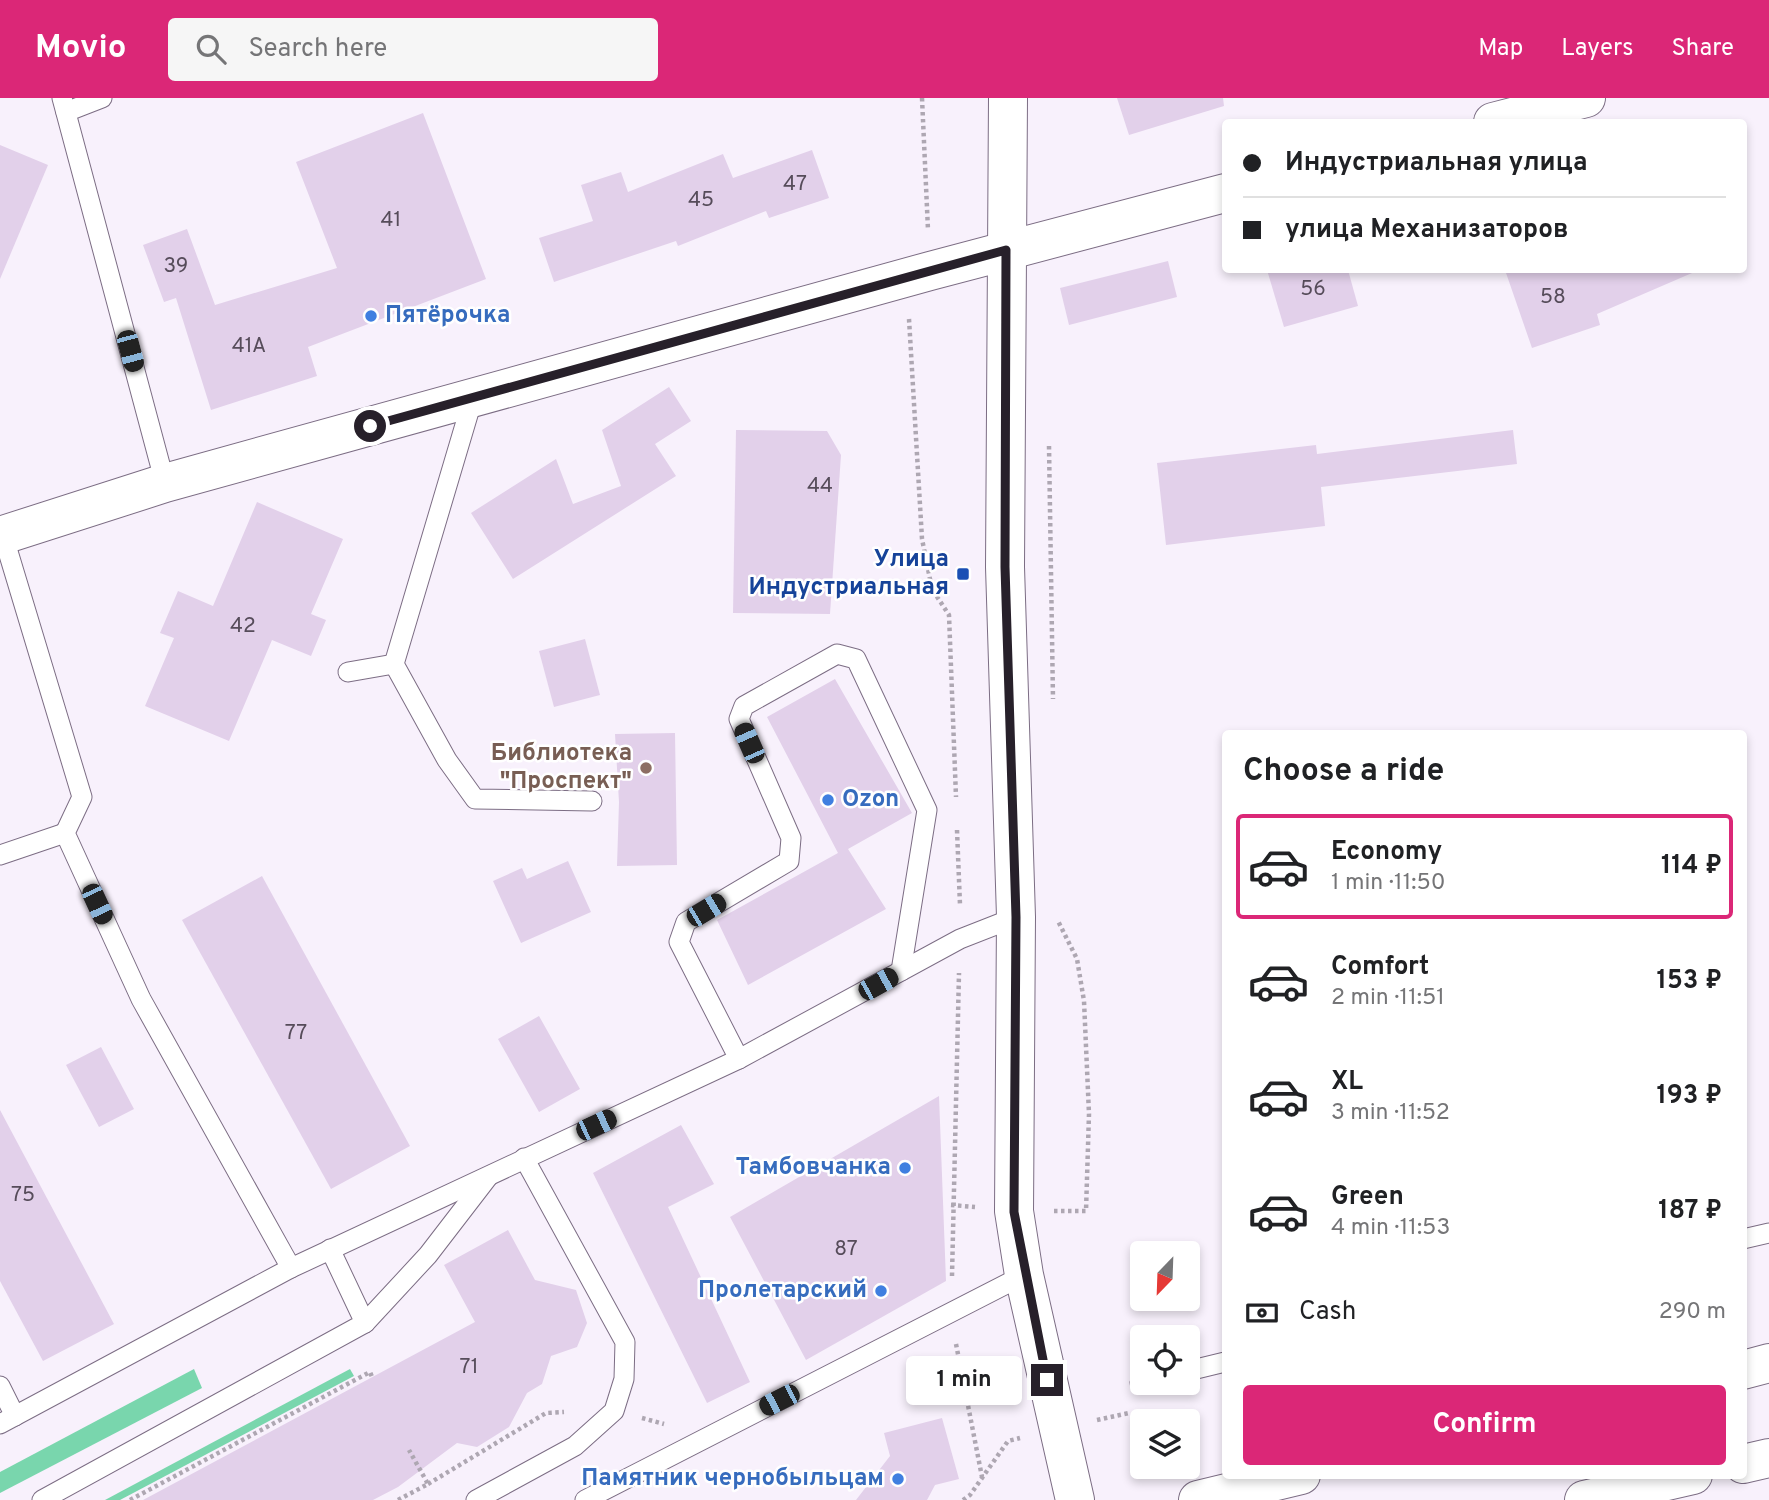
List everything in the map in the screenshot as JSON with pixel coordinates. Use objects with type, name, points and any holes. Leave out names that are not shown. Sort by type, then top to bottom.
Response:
[{"type":"main road","points":[[1008,98],[1005,567],[1016,917],[1014,1212],[1024,1275],[1075,1500]]},
{"type":"main road","points":[[1505,119],[1586,98]]},
{"type":"main road","points":[[2,536],[164,483],[1006,250],[1222,194]]},
{"type":"main road","points":[[1747,1369],[1769,1363]]},
{"type":"main road","points":[[1747,1463],[1769,1458]]},
{"type":"main road","points":[[1198,1500],[1285,1479]]},
{"type":"main road","points":[[1584,1500],[1676,1479]]},
{"type":"lane","points":[[102,98],[64,105],[164,483]]},
{"type":"lane","points":[[473,398],[394,664],[447,760],[475,799],[592,801]]},
{"type":"lane","points":[[0,855],[65,833],[82,797],[2,536]]},
{"type":"lane","points":[[739,1059],[679,942],[685,922],[789,861],[791,838],[739,719],[744,706],[838,654],[856,659],[926,810],[901,971]]},
{"type":"lane","points":[[348,672],[394,664]]},
{"type":"lane","points":[[65,833],[141,999],[291,1268]]},
{"type":"lane","points":[[0,1386],[7,1420],[291,1268],[739,1059],[960,939],[1016,917]]},
{"type":"lane","points":[[476,1500],[575,1446],[614,1411],[625,1379],[625,1342],[524,1158]]},
{"type":"lane","points":[[43,1500],[365,1323],[428,1255],[491,1174]]},
{"type":"lane","points":[[1747,1238],[1769,1233]]},
{"type":"lane","points":[[330,1249],[365,1323]]},
{"type":"lane","points":[[585,1500],[1024,1275]]},
{"type":"lane","points":[[1200,1368],[1222,1363]]},
{"type":"path","points":[[922,98],[930,271]]},
{"type":"path","points":[[951,1205],[952,1282]]},
{"type":"path","points":[[130,1500],[370,1372],[372,1377]]},
{"type":"path","points":[[963,1500],[970,1495],[1008,1441]]},
{"type":"path","points":[[398,1500],[428,1485],[409,1450]]},
{"type":"green space","points":[[194,1369],[202,1388],[0,1493],[0,1472]]},
{"type":"green space","points":[[350,1369],[354,1376],[120,1500],[105,1500]]},
{"type":"building","points":[[1117,98],[1223,98],[1224,106],[1129,135]]},
{"type":"building","points":[[423,113],[486,279],[308,347],[317,376],[211,410],[176,298],[164,302],[143,245],[187,229],[215,305],[337,268],[296,162]]},
{"type":"building","points":[[0,145],[48,165],[0,279]]},
{"type":"building","points":[[812,150],[829,198],[769,218],[766,211],[678,246],[676,241],[554,282],[539,238],[593,221],[581,185],[621,172],[628,192],[723,154],[733,178]]},
{"type":"building","points":[[1168,261],[1177,297],[1069,325],[1060,288]]},
{"type":"building","points":[[1268,273],[1349,273],[1358,306],[1284,327]]},
{"type":"building","points":[[1506,273],[1692,273],[1597,314],[1600,325],[1532,348]]},
{"type":"building","points":[[669,387],[691,421],[655,444],[676,476],[513,579],[471,513],[556,459],[573,504],[621,486],[602,430]]},
{"type":"building","points":[[736,430],[827,431],[841,455],[830,614],[733,613]]},
{"type":"building","points":[[1513,430],[1517,464],[1321,487],[1325,526],[1166,545],[1157,463],[1316,445],[1317,454]]},
{"type":"building","points":[[257,502],[343,539],[311,614],[326,620],[311,656],[272,640],[229,741],[145,706],[174,638],[160,633],[178,591],[213,606]]},
{"type":"building","points":[[585,639],[600,695],[554,707],[539,651]]},
{"type":"building","points":[[835,679],[912,813],[848,849],[886,909],[748,985],[717,920],[838,853],[767,717]]},
{"type":"building","name":"Библиотека \"Проспект\"","points":[[675,733],[677,865],[617,866],[619,802],[615,734]]},
{"type":"building","points":[[568,861],[591,912],[521,943],[493,881],[522,868],[527,879]]},
{"type":"building","points":[[262,876],[410,1146],[331,1189],[182,920]]},
{"type":"building","points":[[539,1016],[580,1089],[539,1112],[498,1039]]},
{"type":"building","points":[[101,1047],[134,1109],[99,1127],[66,1065]]},
{"type":"building","points":[[939,1096],[946,1281],[806,1360],[730,1217]]},
{"type":"building","points":[[0,1110],[114,1324],[43,1361],[0,1281]]},
{"type":"building","points":[[681,1125],[714,1184],[668,1207],[750,1382],[707,1403],[593,1173]]},
{"type":"building","points":[[508,1230],[535,1280],[576,1290],[587,1323],[577,1347],[551,1356],[542,1384],[527,1393],[509,1427],[477,1447],[457,1443],[398,1487],[373,1500],[143,1500],[475,1322],[444,1265]]},
{"type":"building","points":[[942,1418],[959,1479],[935,1485],[927,1500],[856,1500],[890,1456],[884,1433]]},
{"type":"place","name":"Пятёрочка","points":[[371,316]]},
{"type":"place","name":"Улица Индустриальная","points":[[963,574]]},
{"type":"place","name":"Библиотека \"Проспект\"","points":[[646,768]]},
{"type":"place","name":"Ozon","points":[[828,800]]},
{"type":"place","name":"Тамбовчанка","points":[[905,1168]]},
{"type":"place","name":"Пролетарский","points":[[881,1291]]},
{"type":"place","name":"Памятник чернобыльцам","points":[[898,1479]]},
{"type":"route","points":[[370,426],[1006,250],[1005,567],[1016,917],[1014,1212],[1024,1275],[1047,1380]]}]
